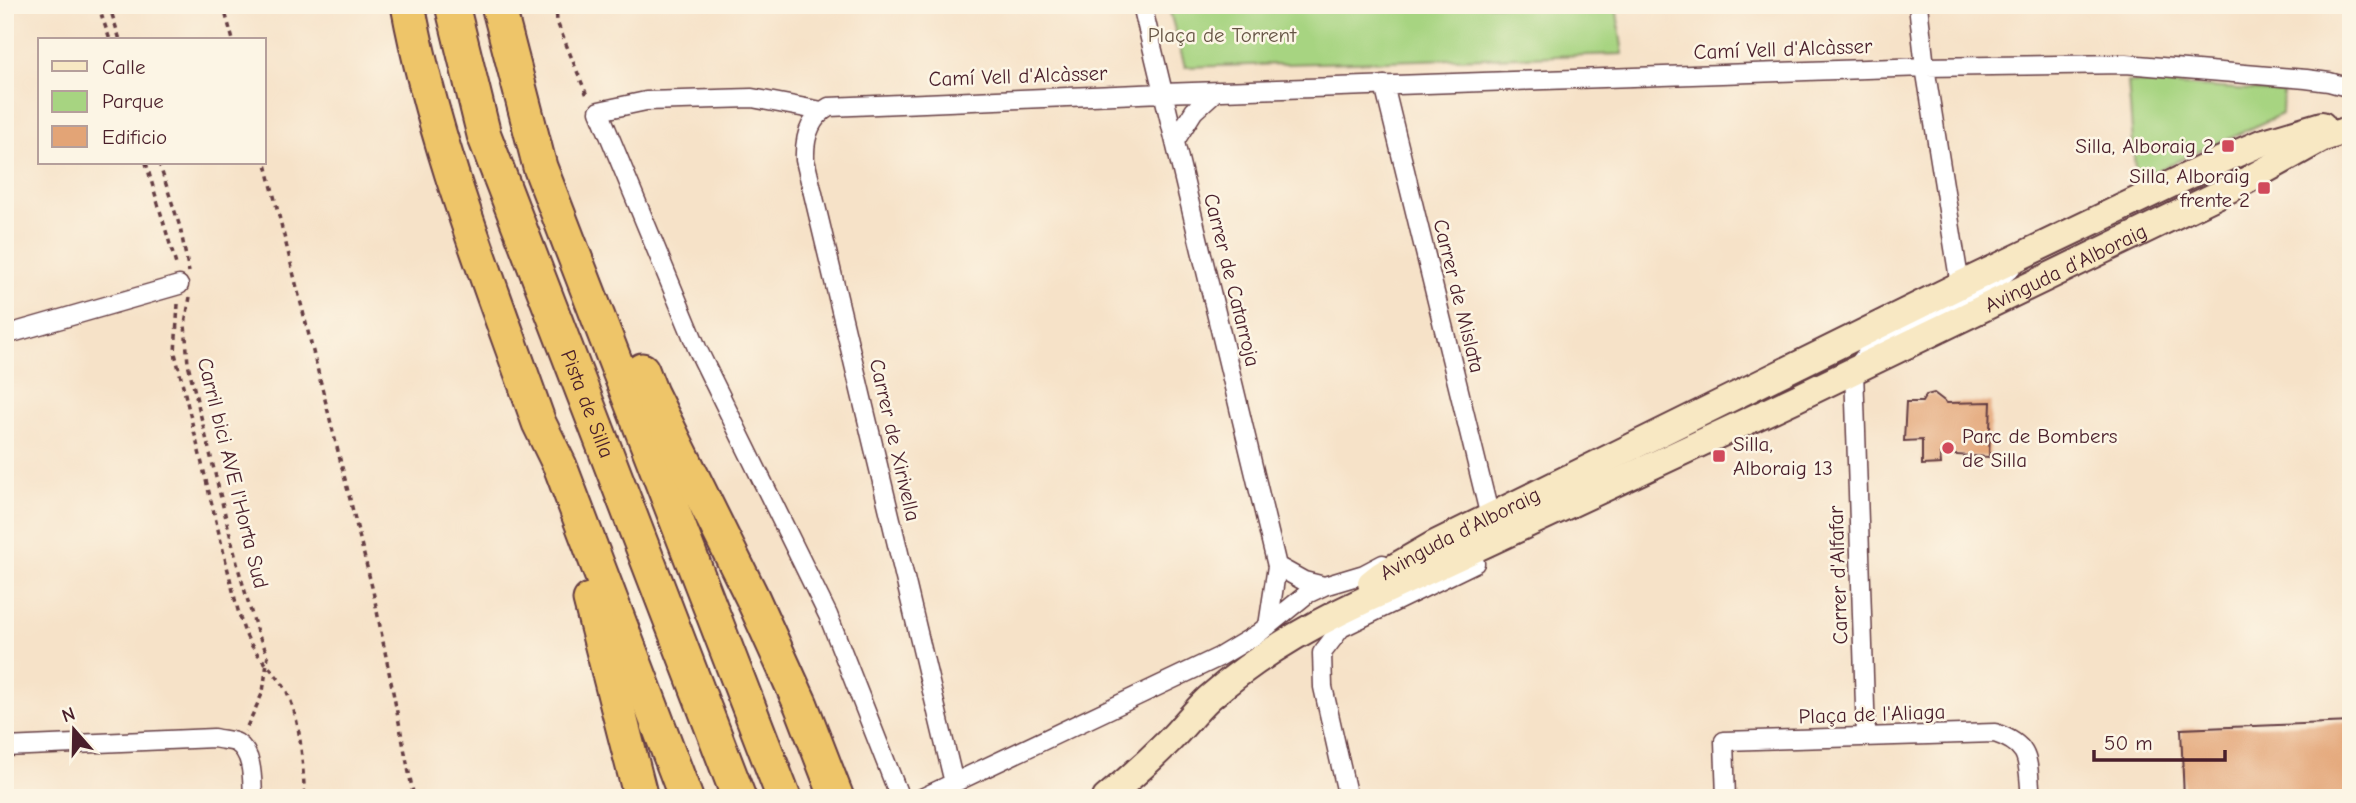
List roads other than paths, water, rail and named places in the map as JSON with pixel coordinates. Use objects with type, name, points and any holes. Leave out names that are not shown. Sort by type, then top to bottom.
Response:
[{"type":"highway","points":[[408,5],[416,50],[441,145],[539,423],[560,466],[686,798]]},
{"type":"highway","name":"Pista de Silla","points":[[452,5],[484,135],[739,798]]},
{"type":"highway","name":"Pista de Silla","points":[[498,5],[545,180],[784,798]]},
{"type":"highway","points":[[527,118],[557,157],[651,393],[752,597],[801,705],[837,798]]},
{"type":"highway","points":[[539,423],[547,470],[597,621],[641,798]]},
{"type":"street","name":"Carrer de Catarroja","points":[[1142,5],[1278,566],[1268,626]]},
{"type":"street","points":[[1918,5],[1925,67],[1960,285]]},
{"type":"street","name":"Camí Vell d'Alcàsser","points":[[822,111],[836,106],[1925,67],[2126,64],[2306,79],[2351,88]]},
{"type":"street","name":"Carrer de Mislata","points":[[1384,85],[1490,517]]},
{"type":"street","points":[[1175,142],[1194,111],[1216,91]]},
{"type":"street","points":[[822,111],[752,98],[646,101],[599,111],[697,348],[828,615],[900,798]]},
{"type":"street","name":"Carrer de Xirivella","points":[[822,111],[807,132],[805,160],[954,783]]},
{"type":"street","name":"Avinguda d’Alboraig","points":[[1338,611],[1381,575],[1457,533],[1960,285],[2228,157],[2261,143],[2318,127],[2351,111]]},
{"type":"street","name":"Avinguda d’Alboraig","points":[[1338,611],[1854,370],[2242,183],[2322,138],[2351,129]]},
{"type":"street","name":"Avinguda d’Alboraig","points":[[1854,370],[1874,346],[1991,286],[2026,254]]},
{"type":"street","points":[[5,335],[187,282]]},
{"type":"street","name":"Carrer d'Alfafar","points":[[1854,370],[1866,737]]},
{"type":"street","points":[[1348,798],[1323,687],[1322,653],[1341,628],[1530,537],[1602,488]]},
{"type":"street","points":[[922,798],[1219,657],[1268,626],[1296,601],[1324,586],[1364,574],[1419,547],[1457,533]]},
{"type":"street","points":[[1278,566],[1291,576],[1324,586]]},
{"type":"street","points":[[1106,798],[1171,740],[1208,699],[1299,632],[1338,611]]},
{"type":"street","name":"Plaça de l'Aliaga","points":[[1726,798],[1724,741],[1995,733],[2013,739],[2021,746],[2026,757],[2031,798]]},
{"type":"street","points":[[5,747],[215,738],[237,743],[247,754],[251,767],[253,798]]},
{"type":"place","name":"Silla, Alboraig 2","points":[[2228,146]]},
{"type":"place","name":"Silla, Alboraig frente 2","points":[[2264,188]]},
{"type":"place","name":"Parc de Bombers de Silla","points":[[1948,448]]},
{"type":"place","name":"Silla, Alboraig 13","points":[[1719,456]]},
{"type":"park label","name":"Plaça de Torrent","points":[[1222,35]]}]
